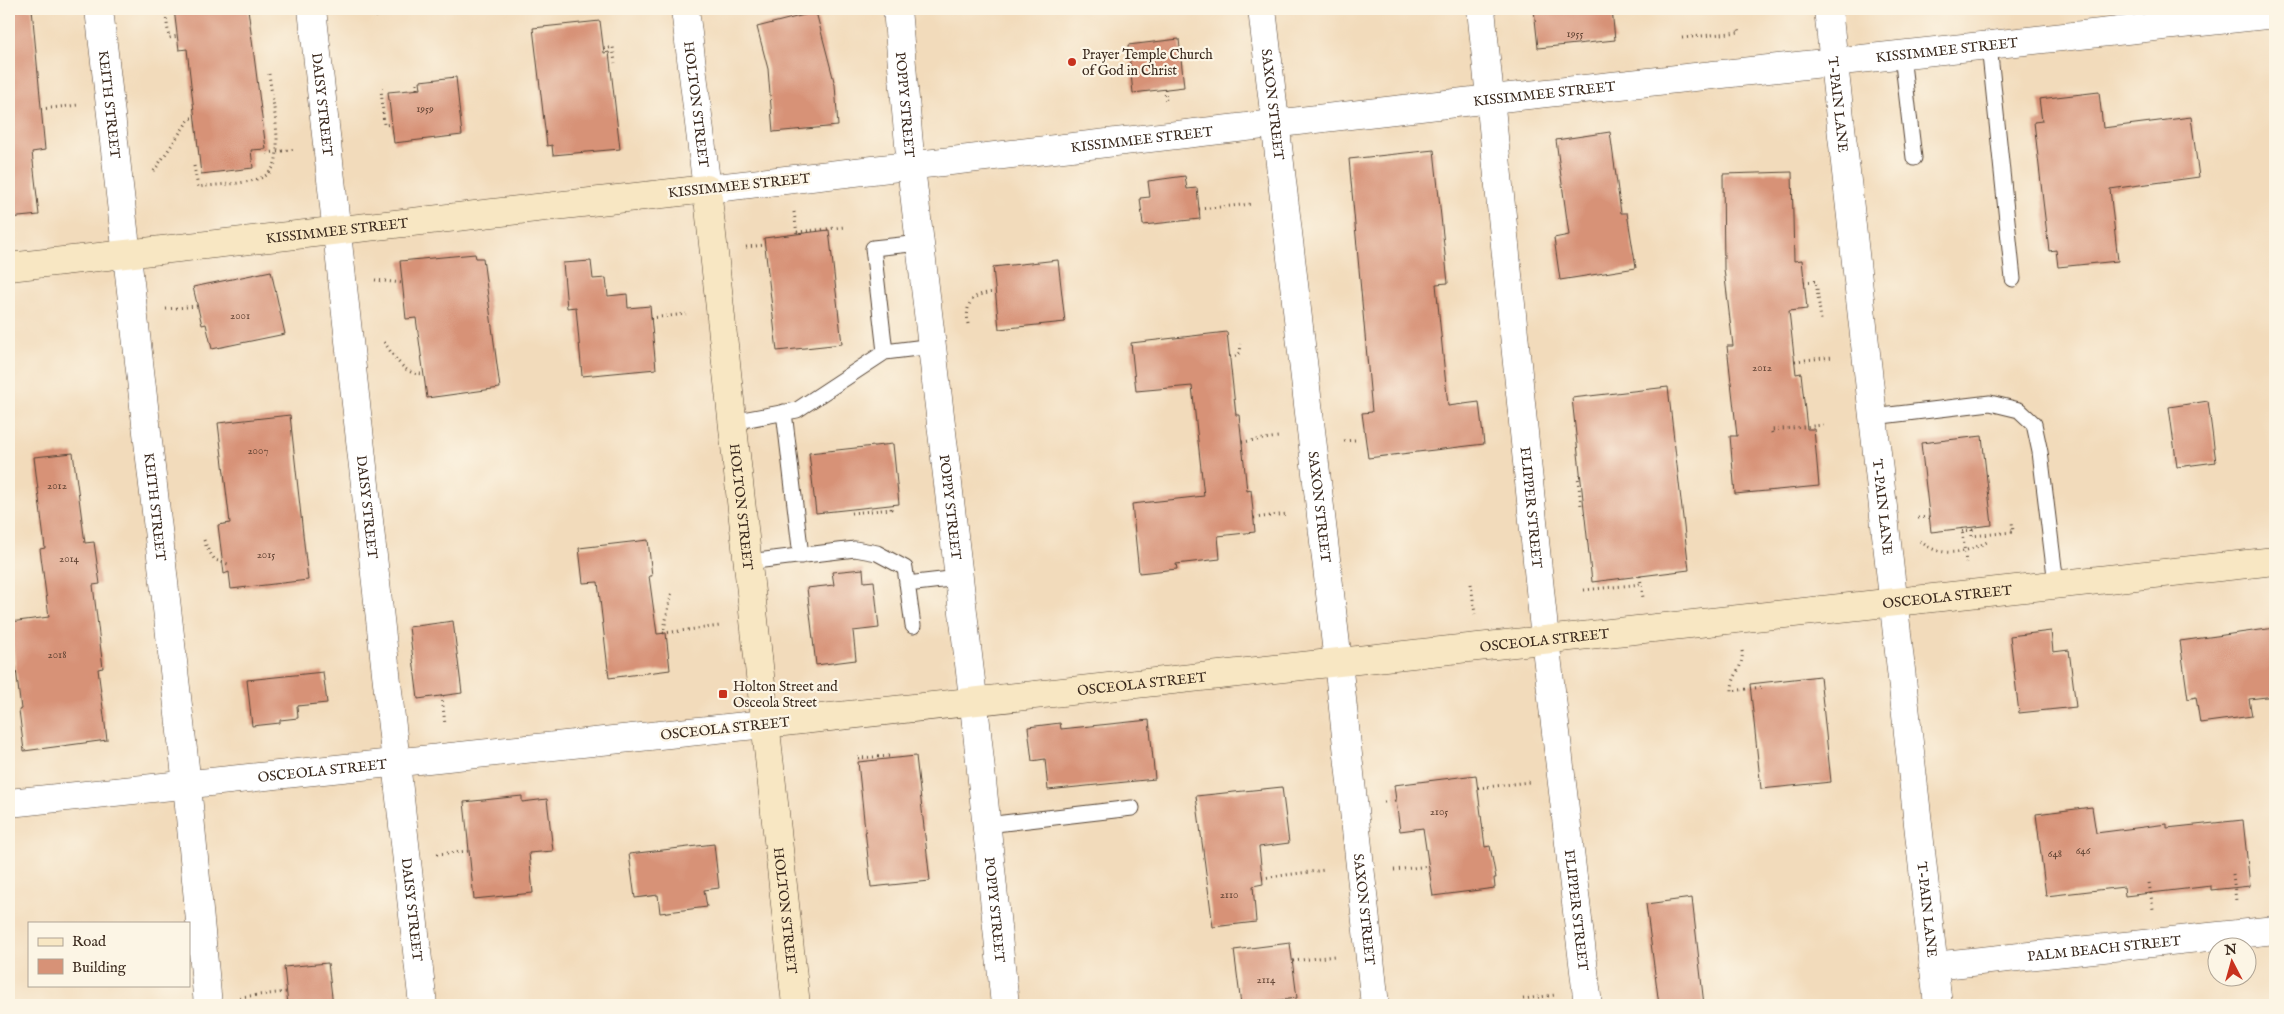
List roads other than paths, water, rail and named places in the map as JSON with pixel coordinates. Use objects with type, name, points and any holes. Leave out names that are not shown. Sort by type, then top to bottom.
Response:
[{"type":"street","name":"KEITH STREET","points":[[99,9],[187,785],[208,1003]]},
{"type":"street","name":"DAISY STREET","points":[[312,9],[423,1005]]},
{"type":"street","name":"HOLTON STREET","points":[[685,9],[707,189],[796,1005]]},
{"type":"street","name":"POPPY STREET","points":[[897,9],[911,167],[974,701],[1006,1005]]},
{"type":"street","name":"SAXON STREET","points":[[1262,9],[1338,662],[1375,1005]]},
{"type":"street","name":"FLIPPER STREET","points":[[1481,9],[1492,100],[1545,639],[1588,1005]]},
{"type":"street","name":"T-PAIN LANE","points":[[1828,9],[1938,1005]]},
{"type":"street","name":"KISSIMMEE STREET","points":[[9,267],[2275,14]]},
{"type":"street","name":"OSCEOLA STREET","points":[[9,803],[396,761],[765,724],[2275,561]]},
{"type":"street","name":"PALM BEACH STREET","points":[[1933,966],[2275,930]]},
{"type":"lane","points":[[1989,45],[2013,279]]},
{"type":"lane","points":[[1902,55],[1914,158]]},
{"type":"lane","points":[[885,352],[873,248],[920,243]]},
{"type":"lane","points":[[732,422],[796,410],[885,352],[933,346]]},
{"type":"lane","points":[[1873,416],[1990,403],[2019,410],[2034,424],[2040,452],[2056,584]]},
{"type":"lane","points":[[784,412],[801,556]]},
{"type":"lane","points":[[748,562],[854,549],[877,552],[905,568],[913,626]]},
{"type":"lane","points":[[907,584],[960,578]]},
{"type":"lane","points":[[987,824],[1132,808]]},
{"type":"place","name":"Prayer Temple Church of God in Christ","points":[[1072,62]]},
{"type":"place","name":"Holton Street and Osceola Street","points":[[723,694]]}]
